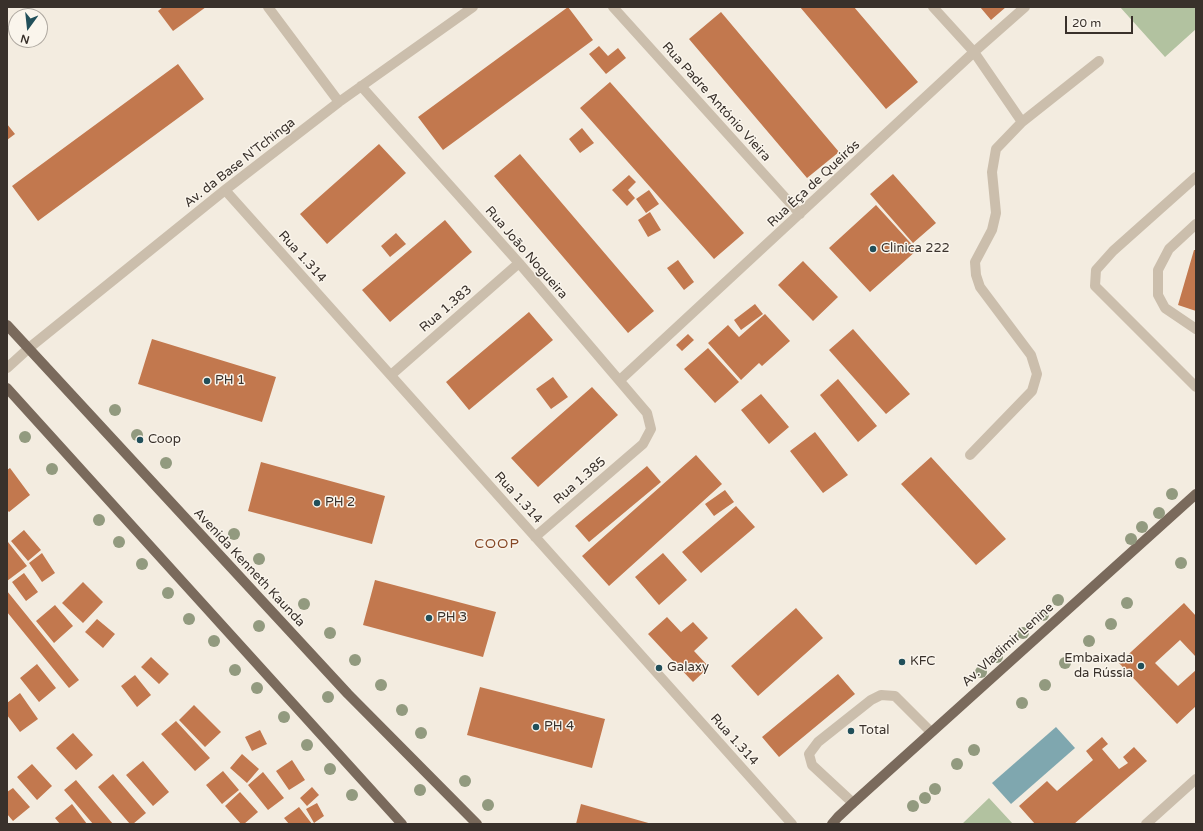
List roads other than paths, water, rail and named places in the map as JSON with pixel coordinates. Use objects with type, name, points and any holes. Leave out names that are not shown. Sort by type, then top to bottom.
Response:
[{"type":"main road","name":"Avenida Kenneth Kaunda","points":[[7,325],[348,694],[477,824]]},
{"type":"main road","points":[[7,388],[402,824]]},
{"type":"main road","name":"Av. Vladimir Lenine","points":[[826,824],[835,820],[1196,494]]},
{"type":"street","points":[[268,7],[339,102]]},
{"type":"street","name":"Av. da Base N'Tchinga","points":[[7,368],[29,348],[225,190],[339,102],[473,7]]},
{"type":"street","name":"Rua Padre António Vieira","points":[[613,7],[800,214]]},
{"type":"street","points":[[933,7],[974,52],[1022,122]]},
{"type":"street","name":"Rua Éça de Queirós","points":[[620,380],[974,52],[1025,7]]},
{"type":"street","points":[[970,455],[1032,391],[1037,374],[1031,355],[980,287],[976,276],[976,262],[992,230],[996,213],[992,172],[996,149],[1022,122],[1099,61]]},
{"type":"street","name":"Rua João Nogueira","points":[[361,86],[519,264],[647,413],[651,429],[643,444]]},
{"type":"street","points":[[1196,177],[1113,251],[1096,270],[1095,286],[1196,387]]},
{"type":"street","name":"Rua 1.314","points":[[225,190],[792,824]]},
{"type":"street","points":[[1196,224],[1169,249],[1158,270],[1158,295],[1165,308],[1196,329]]},
{"type":"street","name":"Rua 1.383","points":[[391,375],[519,264]]},
{"type":"street","name":"Rua 1.385","points":[[535,537],[643,444]]},
{"type":"street","points":[[853,803],[812,766],[809,754],[818,742],[871,700],[880,695],[895,696],[931,732]]},
{"type":"street","points":[[1146,824],[1196,779]]},
{"type":"water","points":[[1056,727],[1075,748],[1011,804],[992,783]]},
{"type":"place","name":"Clinica 222","points":[[873,249]]},
{"type":"place","name":"PH 1","points":[[207,381]]},
{"type":"place","name":"Coop","points":[[140,440]]},
{"type":"place","name":"PH 2","points":[[317,503]]},
{"type":"place","name":"PH 3","points":[[429,618]]},
{"type":"place","name":"KFC","points":[[902,662]]},
{"type":"place","name":"Embaixada da Rússia","points":[[1141,666]]},
{"type":"place","name":"Galaxy","points":[[659,668]]},
{"type":"place","name":"PH 4","points":[[536,727]]},
{"type":"place","name":"Total","points":[[851,731]]},
{"type":"district","name":"COOP","points":[[497,544]]}]
